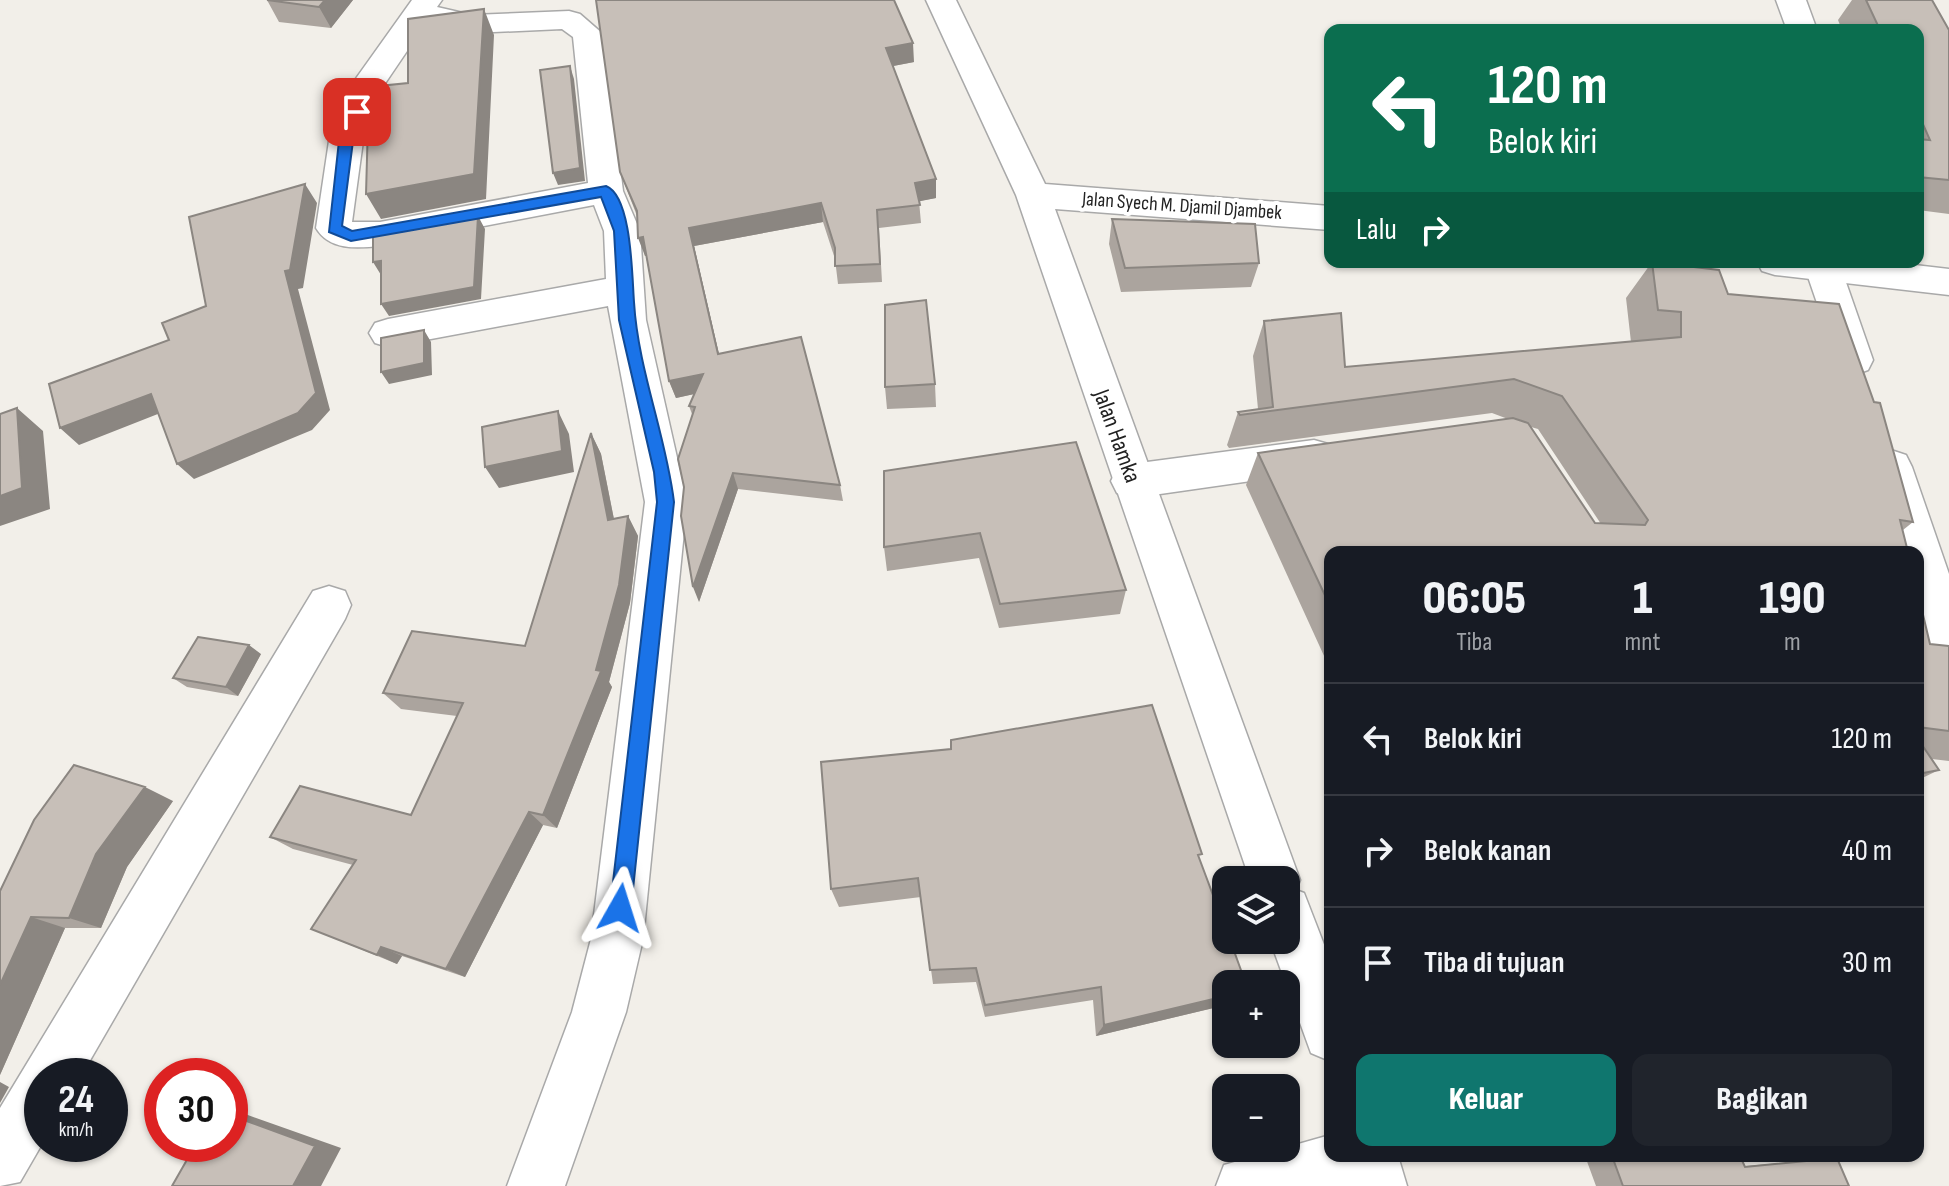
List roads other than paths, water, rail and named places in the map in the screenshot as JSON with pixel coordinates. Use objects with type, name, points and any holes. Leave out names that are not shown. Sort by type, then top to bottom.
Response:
[{"type":"street","name":"Jalan Hamka","points":[[941,0],[1033,195],[1270,866]]},
{"type":"street","points":[[1791,0],[1800,24]]},
{"type":"street","points":[[536,1186],[599,1012],[617,939],[666,502],[627,320],[622,231],[606,191],[588,34],[569,20],[472,24],[446,21],[425,4],[368,84],[346,141],[334,228],[351,236],[380,234],[606,191]]},
{"type":"street","name":"Jalan Syech M. Djamil Djambek","points":[[1033,195],[1324,218]]},
{"type":"street","points":[[1917,546],[1823,268],[1892,270],[1949,282]]},
{"type":"street","points":[[388,333],[625,289]]},
{"type":"street","points":[[1132,481],[1351,451]]},
{"type":"street","points":[[1924,566],[1949,639]]},
{"type":"street","points":[[61,1058],[329,605]]},
{"type":"street","points":[[1300,950],[1324,1017]]},
{"type":"street","points":[[0,1162],[24,1121]]},
{"type":"street","points":[[1245,1186],[1335,1162]]},
{"type":"street","points":[[1371,1162],[1378,1186]]}]
